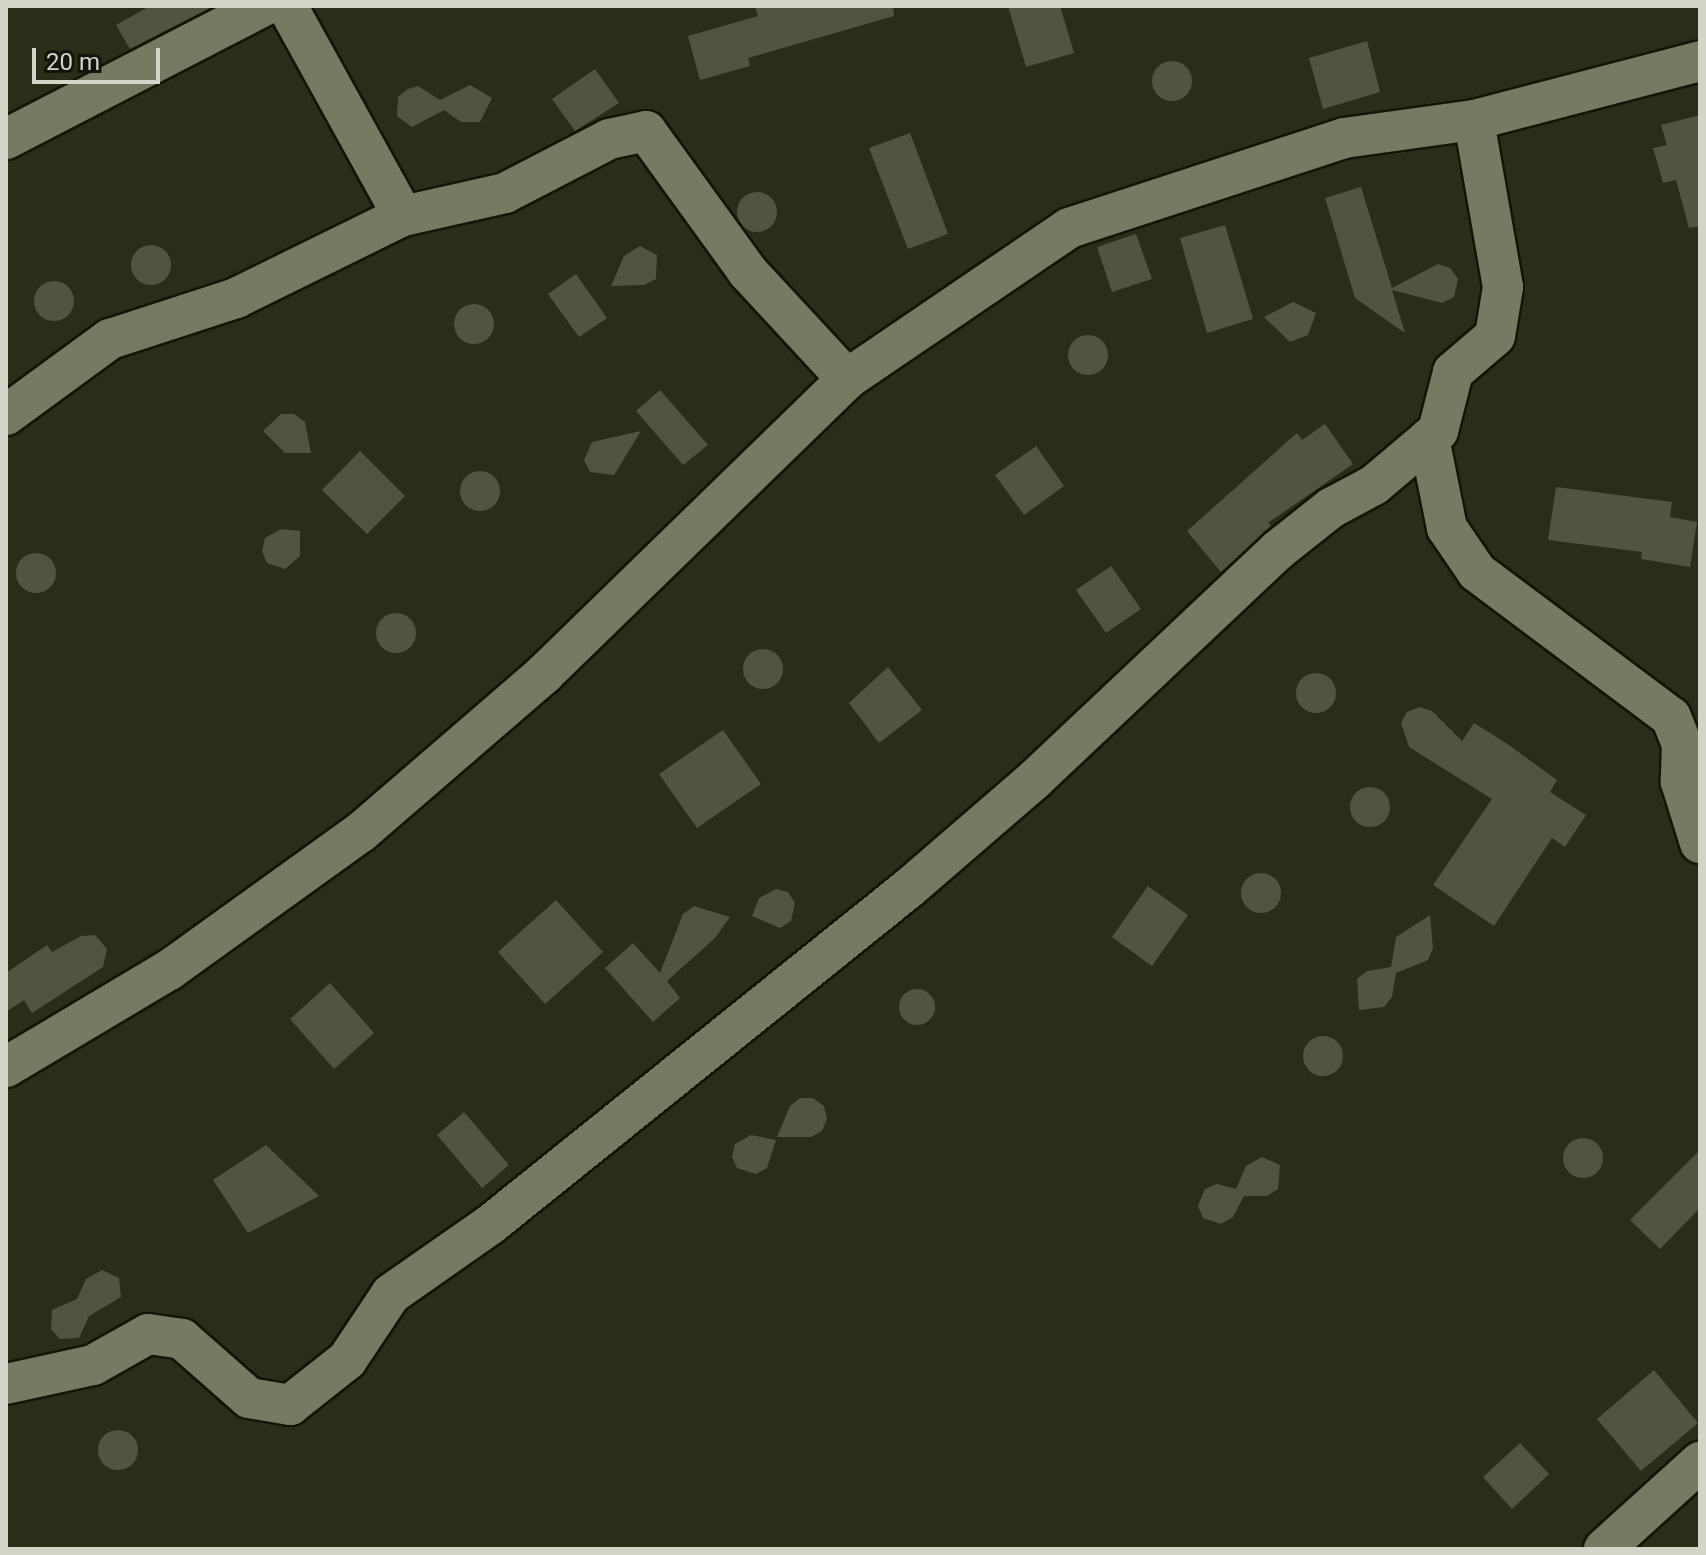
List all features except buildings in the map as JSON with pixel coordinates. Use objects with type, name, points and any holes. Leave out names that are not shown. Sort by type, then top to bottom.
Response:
[{"type":"street","points":[[6,139],[264,6]]},
{"type":"street","points":[[287,6],[403,216]]},
{"type":"street","points":[[6,1067],[169,970],[361,832],[544,674],[847,379],[1069,228],[1344,138],[1474,120],[1700,61]]},
{"type":"street","points":[[6,1384],[93,1365],[148,1334],[182,1339],[249,1398],[290,1405],[347,1360],[391,1294],[491,1224],[909,888],[1034,780],[1278,550],[1331,508],[1374,485],[1438,431],[1453,372],[1495,336],[1503,287],[1474,120]]},
{"type":"street","points":[[6,415],[110,339],[236,298],[403,216],[505,193],[609,139],[646,131],[748,272],[847,379]]},
{"type":"street","points":[[1429,438],[1447,528],[1477,572],[1671,717],[1682,744],[1681,782],[1700,843]]},
{"type":"street","points":[[1604,1549],[1700,1462]]}]
